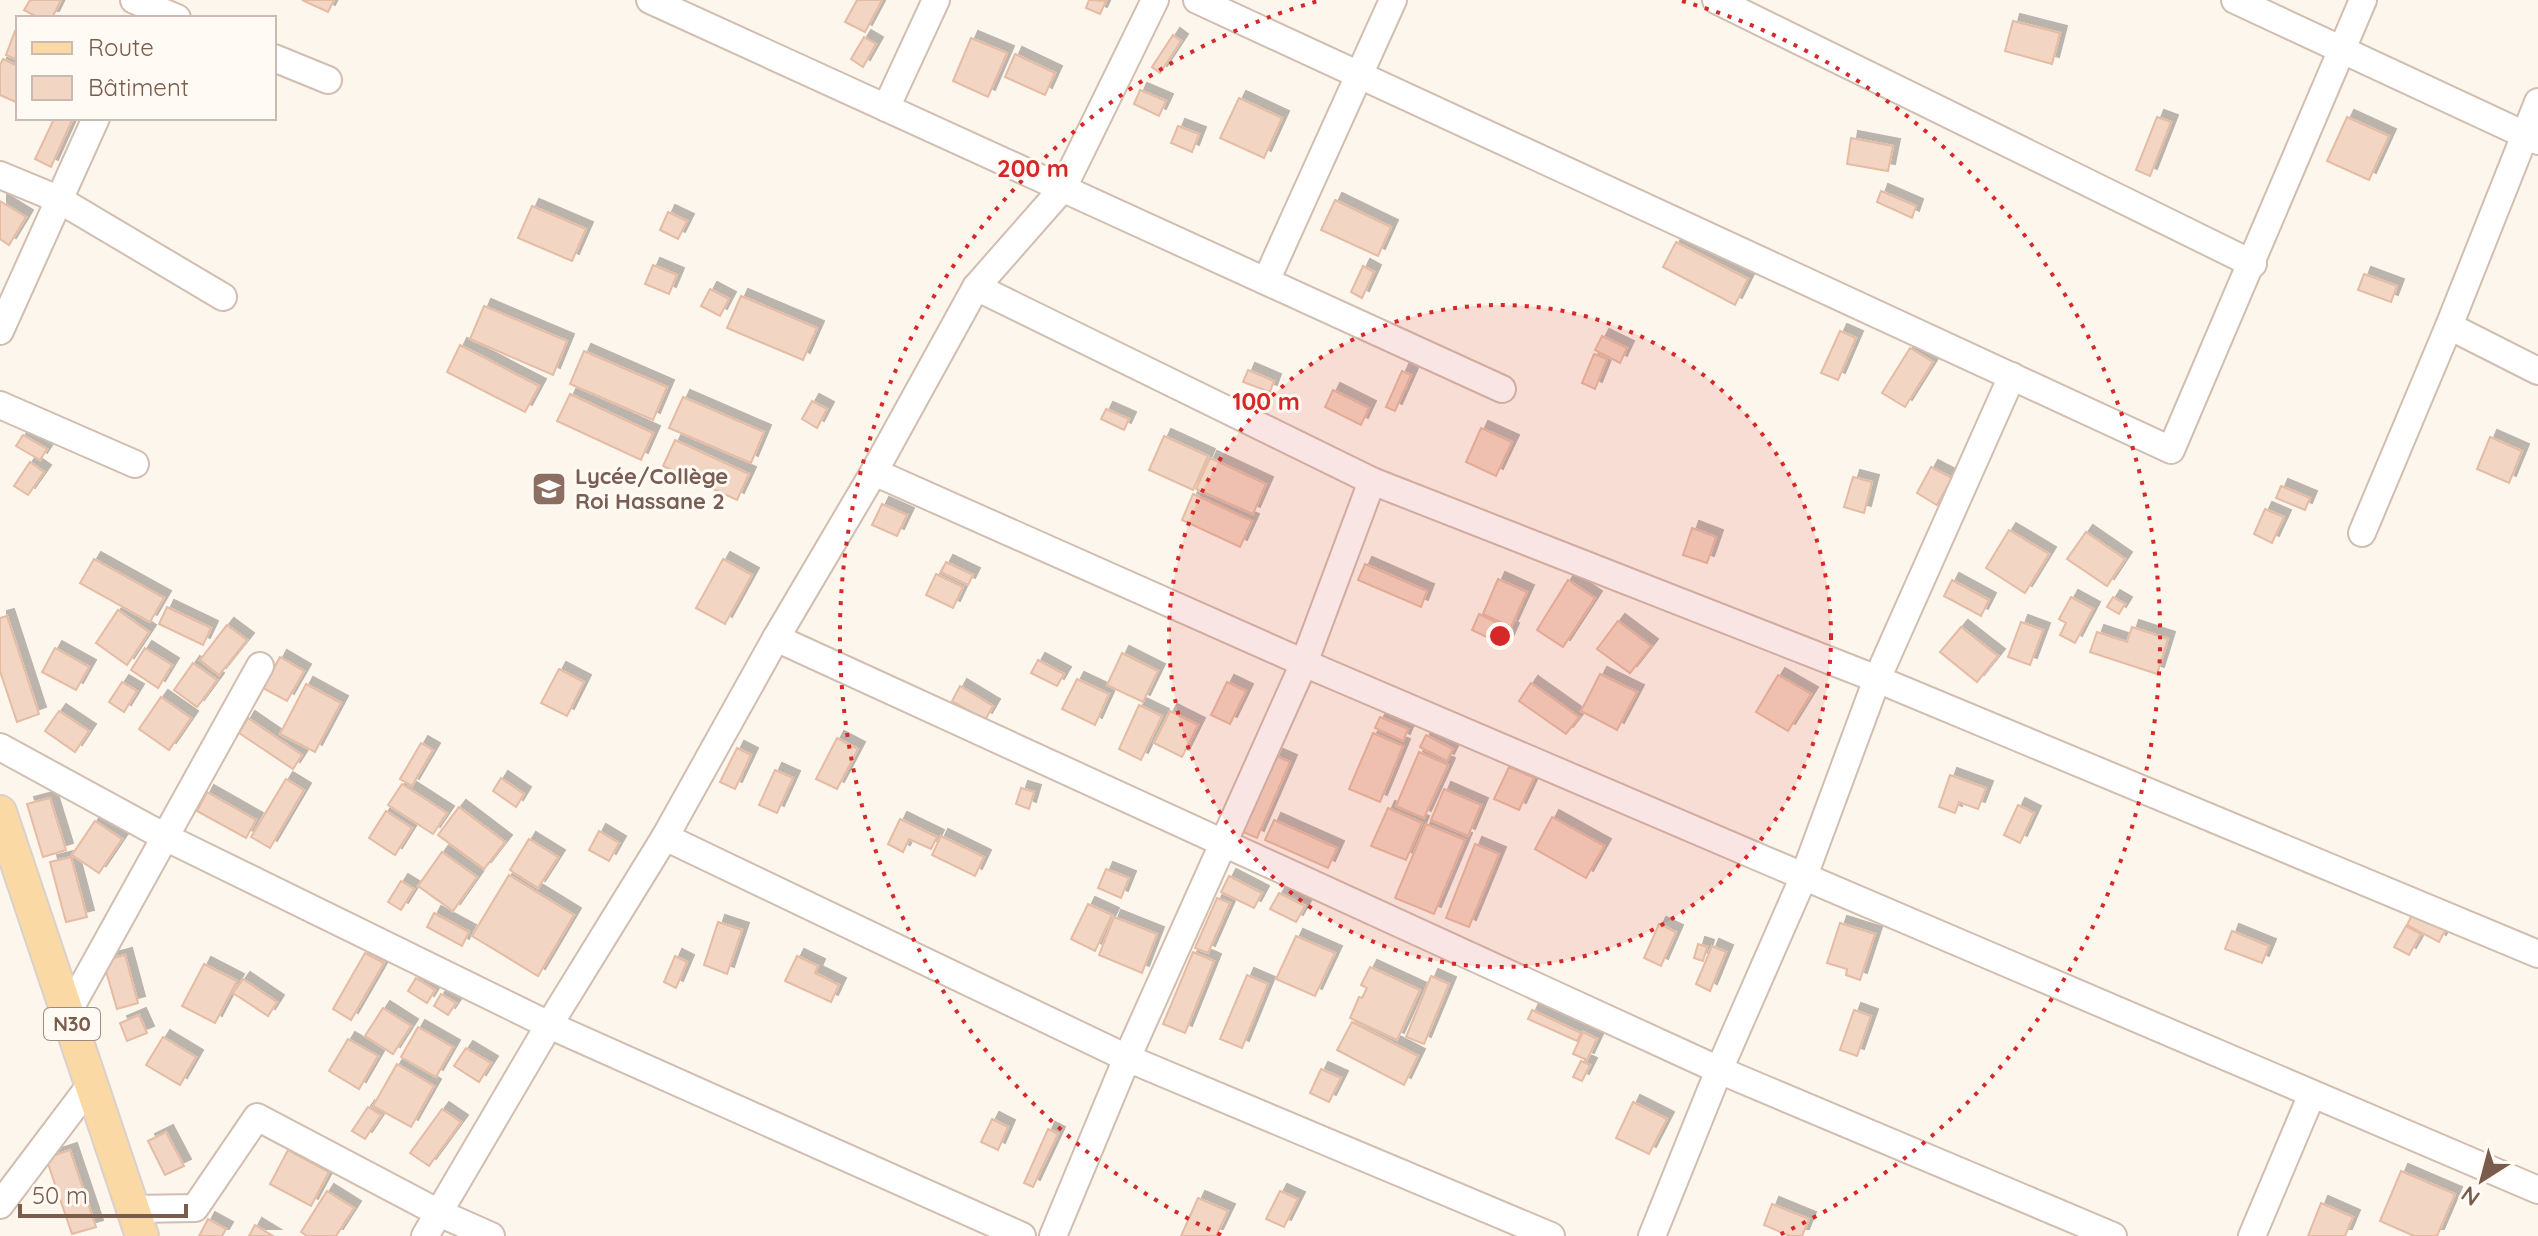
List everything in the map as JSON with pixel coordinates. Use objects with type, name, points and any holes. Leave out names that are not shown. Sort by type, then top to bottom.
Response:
[{"type":"main road","name":"N30","points":[[0,812],[138,1222]]},
{"type":"street","points":[[650,0],[1502,389]]},
{"type":"street","points":[[886,108],[936,0]]},
{"type":"street","points":[[425,1236],[549,1025],[665,837],[976,287],[1063,188],[1155,0]]},
{"type":"street","points":[[1197,0],[2171,450],[2253,264],[2363,0]]},
{"type":"street","points":[[1266,281],[1393,0]]},
{"type":"street","points":[[1716,0],[2253,264]]},
{"type":"street","points":[[2235,0],[2531,138]]},
{"type":"street","points":[[144,6],[172,16]]},
{"type":"street","points":[[276,59],[328,80]]},
{"type":"street","points":[[2362,533],[2531,138],[2538,102]]},
{"type":"street","points":[[0,331],[95,120]]},
{"type":"street","points":[[0,175],[58,199],[223,297]]},
{"type":"street","points":[[976,287],[1372,481],[1877,679],[2538,954]]},
{"type":"street","points":[[2449,326],[2538,371]]},
{"type":"street","points":[[1652,1236],[1719,1070],[1804,876],[1877,679],[2012,376]]},
{"type":"street","points":[[0,405],[135,464]]},
{"type":"street","points":[[874,472],[1304,663],[2538,1190]]},
{"type":"street","points":[[1053,1236],[1127,1058],[1304,663],[1372,481]]},
{"type":"street","points":[[776,638],[1719,1070],[2113,1236]]},
{"type":"street","points":[[68,1012],[260,666]]},
{"type":"street","points":[[0,747],[165,837],[549,1025],[1022,1236]]},
{"type":"street","points":[[665,837],[1127,1058],[1551,1236]]},
{"type":"street","points":[[0,1205],[92,1083]]},
{"type":"street","points":[[2252,1236],[2312,1094]]},
{"type":"street","points":[[138,1222],[195,1208],[257,1117],[439,1213],[491,1236]]},
{"type":"building","points":[[30,0],[61,0],[53,16],[35,16],[24,10]]},
{"type":"building","points":[[302,0],[334,0],[328,12]]},
{"type":"building","points":[[857,0],[882,0],[865,32],[845,22]]},
{"type":"building","points":[[1089,0],[1106,1],[1100,14],[1086,8]]},
{"type":"building","points":[[2013,21],[2060,33],[2052,64],[2005,51]]},
{"type":"building","points":[[15,31],[16,31],[16,59],[6,55]]},
{"type":"building","points":[[1173,35],[1181,41],[1160,73],[1152,67]]},
{"type":"building","points":[[864,37],[876,44],[863,67],[851,59]]},
{"type":"building","points":[[971,38],[1007,53],[988,97],[953,81]]},
{"type":"building","points":[[1015,54],[1055,73],[1045,95],[1005,77]]},
{"type":"building","points":[[3,59],[16,65],[16,102],[0,95],[0,65]]},
{"type":"building","points":[[1140,90],[1166,101],[1159,116],[1134,104]]},
{"type":"building","points":[[1239,98],[1282,118],[1264,158],[1220,138]]},
{"type":"building","points":[[2157,117],[2171,122],[2150,176],[2136,170]]},
{"type":"building","points":[[2347,117],[2389,136],[2369,180],[2327,161]]},
{"type":"building","points":[[54,120],[72,120],[51,167],[35,159]]},
{"type":"building","points":[[1178,126],[1199,134],[1192,152],[1171,143]]},
{"type":"building","points":[[1851,138],[1893,146],[1888,171],[1847,164]]},
{"type":"building","points":[[1881,191],[1916,206],[1912,218],[1877,202]]},
{"type":"building","points":[[1335,200],[1391,227],[1378,256],[1321,230]]},
{"type":"building","points":[[0,201],[26,217],[9,245],[0,239]]},
{"type":"building","points":[[532,206],[586,229],[572,261],[518,238]]},
{"type":"building","points":[[668,212],[687,221],[678,239],[660,230]]},
{"type":"building","points":[[1676,242],[1748,279],[1735,305],[1663,267]]},
{"type":"building","points":[[653,265],[677,275],[669,294],[645,284]]},
{"type":"building","points":[[1363,266],[1374,272],[1362,298],[1351,292]]},
{"type":"building","points":[[2364,274],[2397,286],[2391,302],[2358,290]]},
{"type":"building","points":[[710,289],[729,299],[720,316],[701,306]]},
{"type":"building","points":[[741,296],[817,328],[803,360],[727,328]]},
{"type":"building","points":[[484,306],[567,341],[553,375],[470,339]]},
{"type":"building","points":[[1840,331],[1856,338],[1838,380],[1821,373]]},
{"type":"building","points":[[1602,336],[1627,348],[1620,363],[1595,350]]},
{"type":"building","points":[[460,345],[539,386],[525,412],[447,372]]},
{"type":"building","points":[[1910,348],[1933,362],[1905,407],[1882,393]]},
{"type":"building","points":[[584,351],[667,387],[653,420],[570,384]]},
{"type":"building","points":[[1594,354],[1607,359],[1595,389],[1582,383]]},
{"type":"building","points":[[1248,370],[1274,381],[1270,392],[1243,382]]},
{"type":"building","points":[[1402,371],[1411,375],[1395,411],[1386,407]]},
{"type":"building","points":[[1333,390],[1369,408],[1361,425],[1325,407]]},
{"type":"building","points":[[570,394],[653,433],[641,460],[557,421]]},
{"type":"building","points":[[683,397],[764,432],[751,463],[669,428]]},
{"type":"building","points":[[812,401],[827,409],[817,428],[802,419]]},
{"type":"building","points":[[1106,409],[1129,419],[1124,430],[1101,419]]},
{"type":"building","points":[[1481,428],[1512,442],[1496,476],[1466,462]]},
{"type":"building","points":[[23,435],[47,449],[40,460],[16,446]]},
{"type":"building","points":[[1164,436],[1208,456],[1193,490],[1149,470]]},
{"type":"building","points":[[2490,437],[2522,451],[2509,483],[2477,469]]},
{"type":"building","points":[[675,440],[749,474],[737,500],[663,466]]},
{"type":"building","points":[[1210,458],[1266,484],[1253,514],[1196,489]]},
{"type":"building","points":[[30,462],[44,472],[28,495],[14,486]]},
{"type":"building","points":[[1931,467],[1952,478],[1937,505],[1917,493]]},
{"type":"building","points":[[1853,477],[1872,482],[1864,513],[1844,507]]},
{"type":"building","points":[[2281,486],[2310,498],[2305,510],[2276,498]]},
{"type":"building","points":[[1193,494],[1252,521],[1240,547],[1182,520]]},
{"type":"building","points":[[882,504],[907,515],[897,536],[872,525]]},
{"type":"building","points":[[2265,509],[2284,517],[2272,543],[2254,534]]},
{"type":"building","points":[[1692,528],[1716,537],[1707,563],[1683,555]]},
{"type":"building","points":[[2009,530],[2049,554],[2025,593],[1986,568]]},
{"type":"building","points":[[2086,532],[2125,559],[2107,586],[2067,559]]},
{"type":"building","points":[[94,559],[164,598],[150,622],[80,583]]},
{"type":"building","points":[[723,559],[752,575],[725,624],[696,608]]},
{"type":"building","points":[[946,562],[973,575],[968,585],[941,572]]},
{"type":"building","points":[[1365,564],[1427,591],[1421,607],[1358,580]]},
{"type":"building","points":[[936,574],[963,587],[953,608],[926,595]]},
{"type":"building","points":[[1498,579],[1527,592],[1511,627],[1483,614]]},
{"type":"building","points":[[1568,580],[1595,598],[1563,647],[1537,630]]},
{"type":"building","points":[[1952,580],[1989,600],[1981,616],[1944,596]]},
{"type":"building","points":[[2071,597],[2093,609],[2075,643],[2060,635],[2066,623],[2059,619]]},
{"type":"building","points":[[2113,597],[2125,604],[2119,614],[2107,607]]},
{"type":"building","points":[[167,607],[211,628],[203,645],[159,624]]},
{"type":"building","points":[[118,610],[149,632],[127,665],[96,643]]},
{"type":"building","points":[[1479,614],[1512,630],[1505,646],[1472,630]]},
{"type":"building","points":[[7,616],[39,714],[17,722],[0,671],[0,618]]},
{"type":"building","points":[[1618,621],[1651,646],[1630,673],[1597,649]]},
{"type":"building","points":[[2021,622],[2043,630],[2030,665],[2008,657]]},
{"type":"building","points":[[227,625],[247,640],[219,675],[200,660]]},
{"type":"building","points":[[1961,627],[1998,656],[1977,682],[1940,652]]},
{"type":"building","points":[[2132,627],[2168,639],[2157,674],[2090,652],[2097,632],[2127,642]]},
{"type":"building","points":[[55,648],[89,667],[76,690],[42,672]]},
{"type":"building","points":[[145,648],[172,665],[158,688],[131,670]]},
{"type":"building","points":[[1122,653],[1158,671],[1143,702],[1107,685]]},
{"type":"building","points":[[280,657],[304,671],[287,701],[263,688]]},
{"type":"building","points":[[1038,660],[1064,674],[1057,686],[1031,673]]},
{"type":"building","points":[[193,663],[217,680],[197,707],[174,690]]},
{"type":"building","points":[[559,669],[584,682],[567,716],[541,703]]},
{"type":"building","points":[[1600,674],[1637,692],[1617,730],[1581,711]]},
{"type":"building","points":[[1778,675],[1811,694],[1788,731],[1756,712]]},
{"type":"building","points":[[1077,679],[1109,694],[1095,725],[1062,709]]},
{"type":"building","points":[[122,682],[137,691],[124,712],[109,702]]},
{"type":"building","points":[[1227,682],[1246,691],[1230,724],[1211,715]]},
{"type":"building","points":[[1531,683],[1579,717],[1566,734],[1519,701]]},
{"type":"building","points":[[306,684],[341,703],[315,752],[280,734]]},
{"type":"building","points":[[960,686],[993,706],[985,720],[952,701]]},
{"type":"building","points":[[161,697],[191,718],[169,750],[139,729]]},
{"type":"building","points":[[1139,705],[1162,716],[1141,760],[1119,749]]},
{"type":"building","points":[[59,711],[89,731],[75,752],[45,731]]},
{"type":"building","points":[[1170,711],[1198,725],[1182,757],[1154,743]]},
{"type":"building","points":[[1380,717],[1408,729],[1403,741],[1375,728]]},
{"type":"building","points":[[248,718],[302,755],[293,769],[239,733]]},
{"type":"building","points":[[1373,733],[1403,746],[1380,802],[1349,789]]},
{"type":"building","points":[[1426,735],[1453,749],[1447,761],[1420,747]]},
{"type":"building","points":[[837,738],[858,749],[837,789],[816,779]]},
{"type":"building","points":[[421,743],[433,750],[412,786],[400,779]]},
{"type":"building","points":[[737,748],[751,755],[735,789],[720,782]]},
{"type":"building","points":[[1419,752],[1448,765],[1424,818],[1396,806]]},
{"type":"building","points":[[1276,756],[1290,762],[1257,838],[1243,832]]},
{"type":"building","points":[[1509,767],[1534,778],[1519,810],[1494,799]]},
{"type":"building","points":[[775,770],[793,778],[777,813],[759,805]]},
{"type":"building","points":[[1950,775],[1986,788],[1978,809],[1959,802],[1955,813],[1939,807]]},
{"type":"building","points":[[501,778],[524,794],[516,807],[493,791]]},
{"type":"building","points":[[286,779],[304,790],[270,848],[251,837]]},
{"type":"building","points":[[402,784],[447,813],[433,834],[388,805]]},
{"type":"building","points":[[1021,788],[1034,792],[1029,809],[1016,804]]},
{"type":"building","points":[[1444,789],[1481,805],[1468,836],[1431,820]]},
{"type":"building","points":[[207,792],[256,820],[246,838],[197,811]]},
{"type":"building","points":[[50,798],[66,850],[43,857],[27,804]]},
{"type":"building","points":[[2018,805],[2034,813],[2020,843],[2004,835]]},
{"type":"building","points":[[459,807],[505,842],[484,869],[438,835]]},
{"type":"building","points":[[1388,808],[1422,823],[1406,860],[1371,846]]},
{"type":"building","points":[[386,811],[412,828],[395,855],[369,838]]},
{"type":"building","points":[[1552,817],[1604,846],[1586,878],[1535,849]]},
{"type":"building","points":[[900,819],[937,837],[931,849],[909,839],[903,852],[888,844]]},
{"type":"building","points":[[1274,820],[1337,848],[1328,868],[1265,840]]},
{"type":"building","points":[[95,821],[122,839],[99,873],[72,855]]},
{"type":"building","points":[[1426,824],[1465,840],[1434,914],[1395,898]]},
{"type":"building","points":[[599,831],[619,843],[609,861],[589,850]]},
{"type":"building","points":[[941,836],[984,857],[975,876],[932,855]]},
{"type":"building","points":[[529,839],[558,857],[538,888],[510,870]]},
{"type":"building","points":[[1475,844],[1499,854],[1469,927],[1446,918]]},
{"type":"building","points":[[442,852],[477,877],[453,911],[418,886]]},
{"type":"building","points":[[71,857],[87,917],[66,922],[50,862]]},
{"type":"building","points":[[1106,869],[1129,878],[1121,898],[1098,888]]},
{"type":"building","points":[[509,875],[574,915],[538,976],[472,936]]},
{"type":"building","points":[[1229,876],[1262,893],[1254,908],[1221,892]]},
{"type":"building","points":[[401,881],[414,889],[401,910],[388,902]]},
{"type":"building","points":[[1279,893],[1305,906],[1296,922],[1270,909]]},
{"type":"building","points":[[1217,898],[1230,903],[1208,953],[1195,948]]},
{"type":"building","points":[[1088,904],[1112,915],[1095,951],[1071,939]]},
{"type":"building","points":[[2414,911],[2446,929],[2439,942],[2407,925]]},
{"type":"building","points":[[434,913],[469,932],[462,946],[427,927]]},
{"type":"building","points":[[1114,917],[1157,934],[1142,973],[1099,955]]},
{"type":"building","points":[[718,922],[742,930],[727,974],[704,965]]},
{"type":"building","points":[[1840,923],[1875,934],[1860,980],[1846,975],[1847,969],[1827,963]]},
{"type":"building","points":[[1659,924],[1676,932],[1661,966],[1644,958]]},
{"type":"building","points":[[2406,926],[2421,934],[2409,955],[2394,947]]},
{"type":"building","points":[[2232,931],[2269,946],[2262,963],[2225,949]]},
{"type":"building","points":[[1296,936],[1335,953],[1315,996],[1276,979]]},
{"type":"building","points":[[1698,944],[1707,947],[1703,961],[1694,958]]},
{"type":"building","points":[[1712,946],[1726,952],[1710,991],[1696,984]]},
{"type":"building","points":[[1193,952],[1214,961],[1185,1033],[1163,1024]]},
{"type":"building","points":[[365,953],[384,963],[351,1020],[333,1009]]},
{"type":"building","points":[[125,955],[138,1003],[117,1009],[103,961]]},
{"type":"building","points":[[675,956],[687,962],[676,988],[664,982]]},
{"type":"building","points":[[797,956],[818,966],[815,973],[839,985],[831,1002],[785,981]]},
{"type":"building","points":[[204,964],[237,981],[215,1023],[182,1006]]},
{"type":"building","points":[[1370,967],[1420,990],[1397,1040],[1350,1018],[1359,997],[1362,998],[1367,988],[1361,985]]},
{"type":"building","points":[[1247,975],[1268,984],[1242,1048],[1220,1039]]},
{"type":"building","points":[[1431,976],[1449,984],[1424,1044],[1406,1037]]},
{"type":"building","points":[[416,978],[435,990],[427,1003],[408,991]]},
{"type":"building","points":[[243,979],[277,1002],[268,1016],[233,993]]},
{"type":"building","points":[[441,994],[456,1003],[448,1015],[434,1006]]},
{"type":"building","points":[[383,1008],[411,1026],[393,1054],[365,1036]]},
{"type":"building","points":[[1532,1010],[1581,1033],[1577,1041],[1528,1019]]},
{"type":"building","points":[[1854,1010],[1871,1016],[1857,1056],[1840,1050]]},
{"type":"building","points":[[139,1015],[147,1033],[127,1041],[120,1023]]},
{"type":"building","points":[[1352,1022],[1418,1056],[1404,1085],[1337,1050]]},
{"type":"building","points":[[418,1027],[453,1047],[436,1077],[401,1057]]},
{"type":"building","points":[[1583,1032],[1597,1039],[1587,1060],[1573,1054]]},
{"type":"building","points":[[163,1037],[196,1057],[180,1085],[146,1065]]},
{"type":"building","points":[[348,1039],[378,1056],[359,1089],[329,1071]]},
{"type":"building","points":[[466,1048],[491,1063],[479,1082],[454,1066]]},
{"type":"building","points":[[1581,1061],[1590,1065],[1582,1081],[1573,1077]]},
{"type":"building","points":[[397,1064],[434,1086],[411,1127],[373,1106]]},
{"type":"building","points":[[1321,1069],[1341,1078],[1329,1102],[1310,1093]]},
{"type":"building","points":[[1633,1102],[1667,1119],[1649,1154],[1616,1138]]},
{"type":"building","points":[[368,1107],[381,1115],[365,1139],[352,1131]]},
{"type":"building","points":[[442,1109],[461,1122],[429,1166],[410,1153]]},
{"type":"building","points":[[992,1119],[1008,1127],[998,1150],[981,1142]]},
{"type":"building","points":[[1048,1129],[1058,1134],[1033,1187],[1024,1183]]},
{"type":"building","points":[[166,1132],[184,1166],[165,1175],[148,1141]]},
{"type":"building","points":[[70,1150],[96,1227],[72,1234],[46,1158]]},
{"type":"building","points":[[288,1150],[329,1172],[311,1206],[270,1184]]},
{"type":"building","points":[[2401,1171],[2455,1194],[2437,1236],[2414,1236],[2380,1221]]},
{"type":"building","points":[[327,1191],[354,1208],[336,1236],[307,1236],[301,1232]]},
{"type":"building","points":[[1280,1191],[1298,1199],[1284,1227],[1266,1219]]},
{"type":"building","points":[[1198,1198],[1228,1211],[1216,1236],[1181,1236]]},
{"type":"building","points":[[2321,1203],[2353,1217],[2345,1236],[2308,1236]]},
{"type":"building","points":[[1772,1204],[1809,1219],[1802,1236],[1790,1236],[1764,1225]]},
{"type":"building","points":[[208,1219],[226,1229],[222,1236],[199,1236]]},
{"type":"building","points":[[255,1225],[273,1236],[249,1236]]},
{"type":"place","name":"Lycée/Collège Roi Hassane 2","points":[[549,489]]}]
